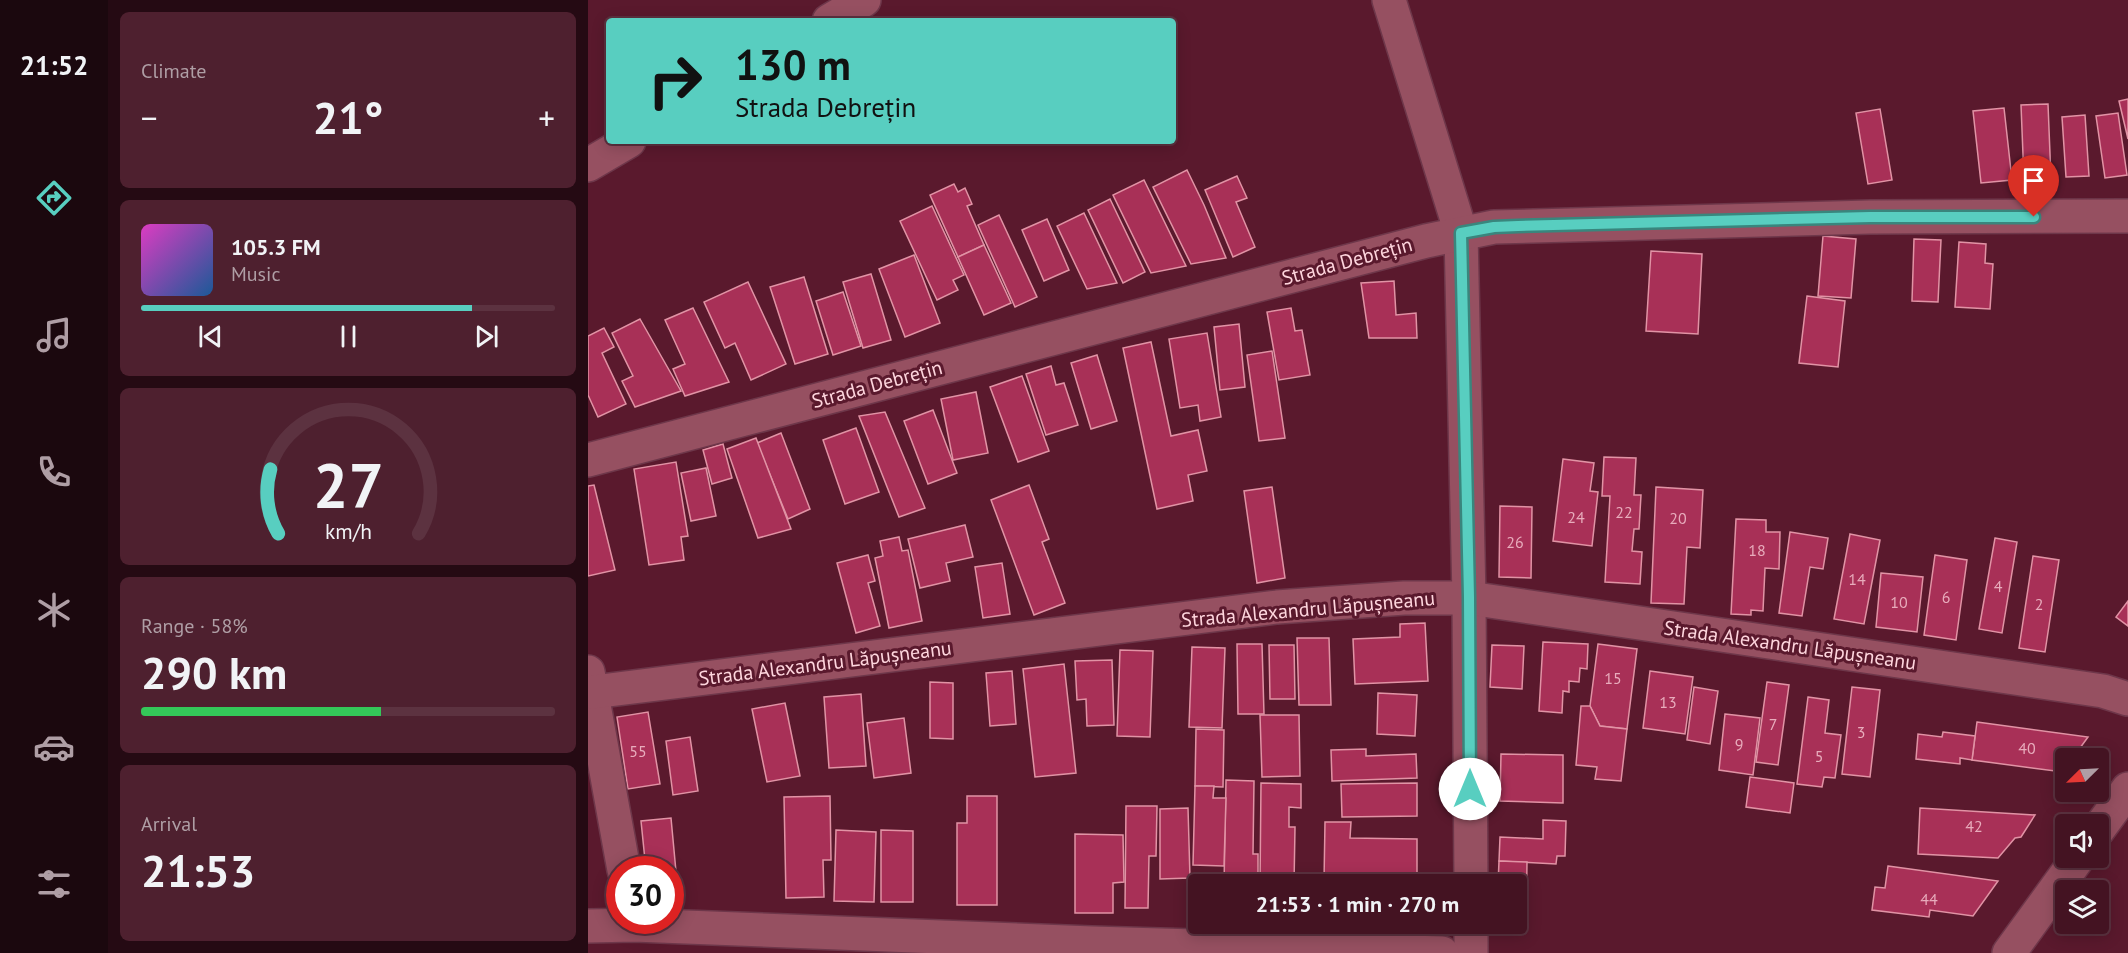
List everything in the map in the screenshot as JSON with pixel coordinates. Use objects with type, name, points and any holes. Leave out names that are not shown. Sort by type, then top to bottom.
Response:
[{"type":"street","points":[[1389,0],[1461,233],[1469,597],[1471,874]]},
{"type":"street","points":[[588,165],[624,144]]},
{"type":"street","name":"Strada Debrețin","points":[[588,460],[1461,233],[1506,227],[1870,217],[2128,216]]},
{"type":"street","name":"Strada Alexandru Lăpușneanu","points":[[590,682],[1277,607],[1404,598],[1469,597],[2103,691],[2128,699]]},
{"type":"street","points":[[590,682],[621,856]]},
{"type":"street","points":[[2109,815],[2128,789]]},
{"type":"street","points":[[2009,953],[2071,868]]},
{"type":"street","points":[[588,926],[606,929]]},
{"type":"street","points":[[664,934],[1092,948],[1442,953]]},
{"type":"street","points":[[1471,934],[1471,953]]},
{"type":"building","points":[[2128,99],[2128,139],[2119,101]]},
{"type":"building","points":[[2048,104],[2051,179],[2024,180],[2021,105]]},
{"type":"building","points":[[2004,108],[2012,180],[1981,183],[1973,111]]},
{"type":"building","points":[[1880,109],[1892,180],[1868,184],[1856,113]]},
{"type":"building","points":[[2118,113],[2127,175],[2105,178],[2096,116]]},
{"type":"building","points":[[2085,115],[2089,176],[2066,177],[2062,117]]},
{"type":"building","points":[[1187,170],[1226,258],[1191,264],[1153,187]]},
{"type":"building","points":[[1237,176],[1247,198],[1236,202],[1255,247],[1233,257],[1205,190]]},
{"type":"building","points":[[1144,180],[1186,266],[1151,273],[1113,195]]},
{"type":"building","points":[[954,184],[958,192],[965,188],[972,204],[967,206],[984,245],[958,257],[930,195]]},
{"type":"building","points":[[1110,199],[1145,272],[1123,283],[1088,210]]},
{"type":"building","points":[[932,206],[964,275],[953,280],[958,290],[937,300],[900,221]]},
{"type":"building","points":[[1084,213],[1117,283],[1087,289],[1057,226]]},
{"type":"building","points":[[999,215],[1037,297],[1015,307],[978,225]]},
{"type":"building","points":[[1047,219],[1069,270],[1044,281],[1022,230]]},
{"type":"building","points":[[1823,236],[1856,239],[1851,298],[1818,296]]},
{"type":"building","points":[[1914,239],[1941,240],[1938,302],[1912,301]]},
{"type":"building","points":[[1959,242],[1986,244],[1985,263],[1993,264],[1990,309],[1955,307]]},
{"type":"building","points":[[984,245],[1011,303],[984,315],[958,257]]},
{"type":"building","points":[[1651,251],[1702,254],[1698,334],[1646,331]]},
{"type":"building","points":[[914,255],[940,323],[905,337],[879,269]]},
{"type":"building","points":[[871,274],[891,340],[863,348],[843,282]]},
{"type":"building","points":[[804,277],[828,354],[795,364],[770,287]]},
{"type":"building","points":[[1394,281],[1396,315],[1416,313],[1417,338],[1369,338],[1361,283]]},
{"type":"building","points":[[748,282],[786,364],[751,380],[735,343],[725,348],[704,302]]},
{"type":"building","points":[[843,292],[861,346],[833,355],[816,301]]},
{"type":"building","points":[[1807,296],[1845,301],[1838,367],[1799,363]]},
{"type":"building","points":[[693,308],[729,382],[685,396],[673,369],[685,364],[665,320]]},
{"type":"building","points":[[1291,308],[1295,331],[1302,330],[1310,375],[1279,380],[1267,312]]},
{"type":"building","points":[[640,319],[681,391],[635,407],[622,381],[633,376],[612,333]]},
{"type":"building","points":[[1239,324],[1245,387],[1220,390],[1214,327]]},
{"type":"building","points":[[604,328],[614,347],[602,353],[626,404],[598,417],[588,395],[588,336]]},
{"type":"building","points":[[1207,333],[1221,417],[1200,421],[1198,405],[1180,408],[1169,339]]},
{"type":"building","points":[[1151,342],[1171,436],[1198,430],[1207,471],[1188,475],[1193,501],[1157,509],[1123,348]]},
{"type":"building","points":[[1272,351],[1285,438],[1259,441],[1247,355]]},
{"type":"building","points":[[1097,355],[1117,421],[1091,429],[1071,363]]},
{"type":"building","points":[[1051,366],[1056,385],[1064,383],[1078,425],[1046,435],[1026,374]]},
{"type":"building","points":[[1022,376],[1049,451],[1018,462],[990,387]]},
{"type":"building","points":[[976,392],[988,453],[953,460],[941,399]]},
{"type":"building","points":[[933,410],[957,473],[928,484],[904,421]]},
{"type":"building","points":[[885,412],[925,508],[899,517],[859,416]]},
{"type":"building","points":[[856,428],[879,492],[845,504],[823,440]]},
{"type":"building","points":[[781,433],[810,509],[788,519],[757,443]]},
{"type":"building","points":[[756,438],[791,529],[758,538],[727,449]]},
{"type":"building","points":[[723,444],[732,478],[712,484],[703,450]]},
{"type":"building","points":[[1604,457],[1636,458],[1634,495],[1641,495],[1639,529],[1634,529],[1632,551],[1642,552],[1640,584],[1605,582],[1610,496],[1602,496]]},
{"type":"building","points":[[1563,459],[1594,463],[1590,491],[1598,492],[1592,546],[1553,541]]},
{"type":"building","points":[[676,462],[688,536],[681,537],[684,560],[649,565],[634,469]]},
{"type":"building","points":[[706,468],[716,516],[691,521],[681,473]]},
{"type":"building","points":[[594,485],[615,570],[588,576],[588,486]]},
{"type":"building","points":[[1029,485],[1049,539],[1042,542],[1065,603],[1034,615],[991,500]]},
{"type":"building","points":[[1272,487],[1285,578],[1257,583],[1244,491]]},
{"type":"building","points":[[1656,487],[1703,490],[1700,548],[1687,547],[1684,604],[1651,603]]},
{"type":"building","points":[[1500,506],[1532,507],[1531,578],[1499,577]]},
{"type":"building","points":[[1736,519],[1766,520],[1766,532],[1780,532],[1779,569],[1765,568],[1763,611],[1751,610],[1751,615],[1731,614]]},
{"type":"building","points":[[965,525],[973,557],[946,563],[950,581],[920,588],[908,539]]},
{"type":"building","points":[[1790,532],[1828,538],[1823,569],[1810,567],[1802,616],[1779,613]]},
{"type":"building","points":[[1850,534],[1880,540],[1864,624],[1834,619]]},
{"type":"building","points":[[899,537],[902,551],[908,550],[922,621],[889,628],[875,558],[883,556],[880,541]]},
{"type":"building","points":[[1995,538],[2017,542],[2002,633],[1979,629]]},
{"type":"building","points":[[868,555],[875,581],[868,583],[880,626],[856,633],[837,563]]},
{"type":"building","points":[[1935,555],[1967,560],[1956,640],[1924,635]]},
{"type":"building","points":[[2033,556],[2059,560],[2045,652],[2019,648]]},
{"type":"building","points":[[1002,563],[1010,614],[983,618],[975,567]]},
{"type":"building","points":[[1881,573],[1923,577],[1917,632],[1876,627]]},
{"type":"building","points":[[2128,601],[2128,626],[2116,617]]},
{"type":"building","points":[[1425,623],[1428,681],[1355,684],[1353,639],[1400,637],[1400,624]]},
{"type":"building","points":[[1297,638],[1329,638],[1331,705],[1299,705]]},
{"type":"building","points":[[1543,642],[1588,644],[1587,669],[1580,668],[1579,682],[1569,681],[1569,692],[1563,691],[1562,713],[1539,711]]},
{"type":"building","points":[[1237,644],[1262,644],[1264,714],[1238,714]]},
{"type":"building","points":[[1598,644],[1637,649],[1627,729],[1600,726],[1590,706]]},
{"type":"building","points":[[1269,645],[1294,645],[1295,699],[1270,699]]},
{"type":"building","points":[[1492,645],[1524,646],[1522,689],[1490,687]]},
{"type":"building","points":[[1192,647],[1225,648],[1222,728],[1189,727]]},
{"type":"building","points":[[1120,650],[1153,651],[1150,737],[1117,736]]},
{"type":"building","points":[[1112,660],[1114,725],[1087,726],[1086,699],[1077,700],[1075,661]]},
{"type":"building","points":[[1064,664],[1076,773],[1035,777],[1023,669]]},
{"type":"building","points":[[1012,671],[1016,724],[990,726],[986,673]]},
{"type":"building","points":[[1650,671],[1693,677],[1685,734],[1643,728]]},
{"type":"building","points":[[930,682],[953,683],[953,739],[930,738]]},
{"type":"building","points":[[1767,682],[1789,685],[1778,765],[1756,762]]},
{"type":"building","points":[[1694,687],[1718,691],[1710,744],[1687,740]]},
{"type":"building","points":[[1852,687],[1880,690],[1870,777],[1842,774]]},
{"type":"building","points":[[1378,693],[1417,695],[1415,736],[1377,734]]},
{"type":"building","points":[[861,694],[866,766],[829,768],[824,697]]},
{"type":"building","points":[[1808,697],[1829,700],[1825,733],[1841,735],[1835,778],[1824,777],[1822,787],[1797,784]]},
{"type":"building","points":[[785,703],[800,776],[767,782],[752,709]]},
{"type":"building","points":[[1581,706],[1590,706],[1600,726],[1627,729],[1621,781],[1595,779],[1597,767],[1576,765]]},
{"type":"building","points":[[648,712],[660,784],[628,789],[617,717]]},
{"type":"building","points":[[1725,714],[1760,718],[1753,775],[1719,770]]},
{"type":"building","points":[[1260,715],[1299,715],[1300,776],[1262,777]]},
{"type":"building","points":[[904,718],[911,773],[874,778],[867,723]]},
{"type":"building","points":[[1977,722],[2088,737],[2080,748],[2055,748],[2055,771],[1972,760]]},
{"type":"building","points":[[1196,729],[1224,730],[1223,787],[1195,786]]},
{"type":"building","points":[[1943,732],[1975,736],[1972,760],[1960,758],[1960,764],[1916,759],[1918,734],[1942,737]]},
{"type":"building","points":[[690,737],[698,791],[673,795],[666,741]]},
{"type":"building","points":[[1366,749],[1366,756],[1416,754],[1417,778],[1332,781],[1331,750]]},
{"type":"building","points":[[1501,754],[1563,755],[1563,803],[1500,801]]},
{"type":"building","points":[[1750,777],[1794,783],[1790,813],[1746,807]]},
{"type":"building","points":[[1226,780],[1254,781],[1253,854],[1258,854],[1258,874],[1224,874]]},
{"type":"building","points":[[1261,783],[1301,784],[1301,808],[1289,807],[1289,827],[1295,827],[1294,874],[1260,874]]},
{"type":"building","points":[[1417,783],[1417,816],[1342,817],[1341,784]]},
{"type":"building","points":[[1195,786],[1214,786],[1213,798],[1226,798],[1224,866],[1193,865]]},
{"type":"building","points":[[830,796],[831,860],[823,860],[824,897],[786,898],[784,797]]},
{"type":"building","points":[[967,796],[997,796],[997,905],[957,905],[957,823],[967,823]]},
{"type":"building","points":[[1126,806],[1157,806],[1156,856],[1149,856],[1148,908],[1125,908]]},
{"type":"building","points":[[1188,808],[1190,874],[1188,878],[1160,879],[1160,809]]},
{"type":"building","points":[[1920,808],[2035,815],[2021,837],[2015,838],[1998,858],[1918,854]]},
{"type":"building","points":[[671,818],[675,856],[645,856],[641,821]]},
{"type":"building","points":[[1543,820],[1566,821],[1565,856],[1557,856],[1556,864],[1499,861],[1500,837],[1543,839]]},
{"type":"building","points":[[1325,822],[1351,822],[1350,838],[1417,839],[1417,874],[1324,874]]},
{"type":"building","points":[[836,830],[876,832],[874,902],[834,901]]},
{"type":"building","points":[[881,830],[913,831],[913,902],[881,902]]},
{"type":"building","points":[[1075,834],[1123,835],[1124,882],[1113,883],[1113,913],[1075,913]]},
{"type":"building","points":[[1499,861],[1527,862],[1527,874],[1498,874]]},
{"type":"building","points":[[1888,866],[1998,881],[1973,916],[1930,910],[1929,917],[1872,910],[1875,887],[1885,888]]},
{"type":"building","points":[[1374,934],[1420,934],[1420,937]]},
{"type":"route","points":[[1470,789],[1469,597],[1461,233],[1494,227],[1518,226],[1870,217],[2034,217]]}]
